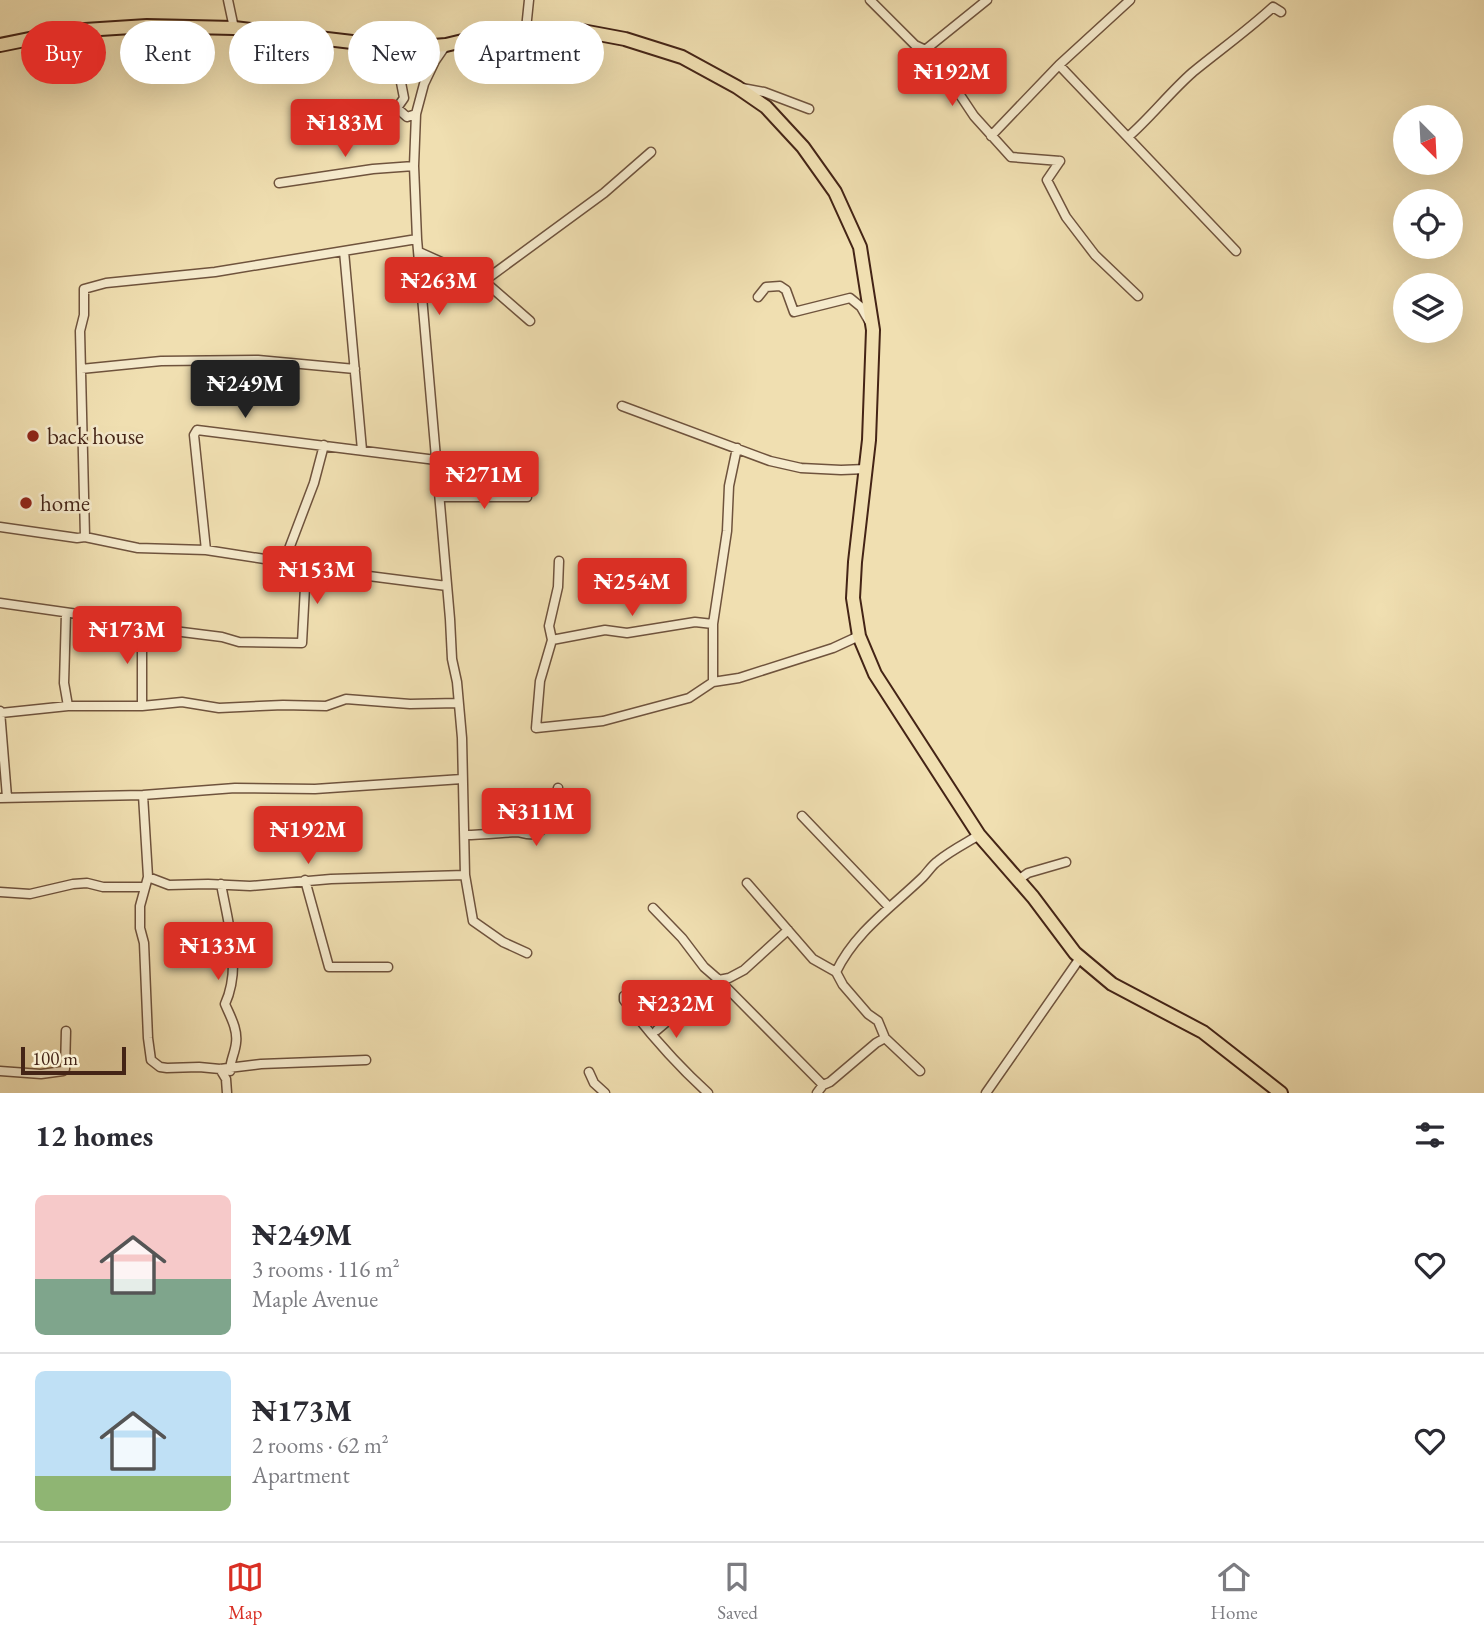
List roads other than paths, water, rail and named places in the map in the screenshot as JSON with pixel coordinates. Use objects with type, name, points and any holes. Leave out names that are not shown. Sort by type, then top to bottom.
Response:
[{"type":"main road","points":[[0,45],[69,31],[107,27],[173,25],[229,28]]},
{"type":"main road","points":[[604,35],[682,57],[737,87],[766,107],[794,137],[835,192],[860,247],[873,330],[869,440],[853,598],[859,636],[887,695],[979,835],[1080,958],[1112,984],[1213,1039],[1281,1093]]},
{"type":"main road","points":[[334,40],[386,46],[454,43]]},
{"type":"street","points":[[228,0],[232,21]]},
{"type":"street","points":[[527,21],[529,0]]},
{"type":"street","points":[[870,0],[915,46],[932,53],[974,116],[1011,158],[1060,162],[1047,180],[1066,216],[1095,255],[1138,296]]},
{"type":"street","points":[[925,50],[987,0]]},
{"type":"street","points":[[991,136],[1059,65],[1130,0]]},
{"type":"street","points":[[1128,137],[1192,74],[1273,8],[1281,12]]},
{"type":"street","points":[[446,45],[424,84],[415,114],[417,137],[414,166],[417,239],[452,659],[457,681],[462,738],[464,875],[474,923],[503,942],[527,953]]},
{"type":"street","points":[[1059,65],[1236,251]]},
{"type":"street","points":[[401,84],[404,98],[397,108],[407,117],[415,114]]},
{"type":"street","points":[[737,87],[764,92],[809,109]]},
{"type":"street","points":[[484,281],[604,193],[651,152]]},
{"type":"street","points":[[279,183],[373,169],[414,166]]},
{"type":"street","points":[[85,537],[80,331],[85,289],[106,283],[215,272],[417,239]]},
{"type":"street","points":[[344,251],[362,450]]},
{"type":"street","points":[[419,252],[484,281],[530,321]]},
{"type":"street","points":[[758,297],[766,288],[780,286],[786,290],[794,312],[850,298],[861,307],[873,330]]},
{"type":"street","points":[[81,369],[161,361],[258,360],[355,369]]},
{"type":"street","points":[[622,406],[770,461],[801,468],[866,469]]},
{"type":"street","points":[[206,550],[194,435],[197,430],[436,460]]},
{"type":"street","points":[[284,562],[314,483],[324,445]]},
{"type":"street","points":[[713,681],[713,624],[727,531],[729,486],[737,448]]},
{"type":"street","points":[[440,497],[527,497]]},
{"type":"street","points":[[0,527],[85,537],[138,548],[206,550],[306,568],[447,586]]},
{"type":"street","points":[[559,561],[558,587],[549,626],[552,640],[540,681],[536,728],[603,721],[689,698],[713,681],[739,678],[833,648],[859,636]]},
{"type":"street","points":[[0,603],[106,618],[142,627],[239,642],[302,643],[306,568]]},
{"type":"street","points":[[66,614],[64,682],[68,706]]},
{"type":"street","points":[[552,640],[605,630],[628,634],[695,622],[713,624]]},
{"type":"street","points":[[142,627],[142,706]]},
{"type":"street","points":[[1,713],[68,706],[142,706],[182,702],[219,708],[326,706],[346,699],[410,704],[458,703]]},
{"type":"street","points":[[0,708],[4,798],[144,795],[235,788],[315,789],[462,779]]},
{"type":"street","points":[[465,835],[539,832],[548,823],[558,788]]},
{"type":"street","points":[[144,795],[148,877],[140,906],[140,928],[144,943],[150,1057],[160,1067],[220,1069],[261,1064],[366,1060]]},
{"type":"street","points":[[802,816],[889,907]]},
{"type":"street","points":[[836,972],[844,956],[889,907],[937,862],[979,835]]},
{"type":"street","points":[[1018,880],[1028,873],[1066,862]]},
{"type":"street","points":[[148,877],[169,886],[250,886],[305,880],[464,875]]},
{"type":"street","points":[[305,880],[329,967],[388,967]]},
{"type":"street","points":[[0,892],[30,894],[87,883],[103,887],[145,887]]},
{"type":"street","points":[[747,883],[813,959],[836,972],[843,985],[877,1021],[885,1038],[920,1071]]},
{"type":"street","points":[[222,884],[233,951],[233,979],[225,1004],[234,1025],[236,1044],[230,1072]]},
{"type":"street","points":[[653,908],[682,938],[704,967],[822,1090],[876,1042],[885,1038]]},
{"type":"street","points":[[657,1030],[683,1008],[692,1006],[719,980],[744,970],[788,930]]},
{"type":"street","points":[[986,1093],[1080,958]]},
{"type":"street","points":[[624,996],[638,1019],[683,1071],[708,1093]]},
{"type":"street","points":[[0,1071],[41,1074],[63,1071],[66,1031]]},
{"type":"street","points":[[220,1069],[226,1079],[228,1093]]},
{"type":"street","points":[[589,1072],[594,1083],[605,1093]]},
{"type":"place","name":"back house","points":[[33,436]]},
{"type":"place","name":"home","points":[[26,503]]}]
